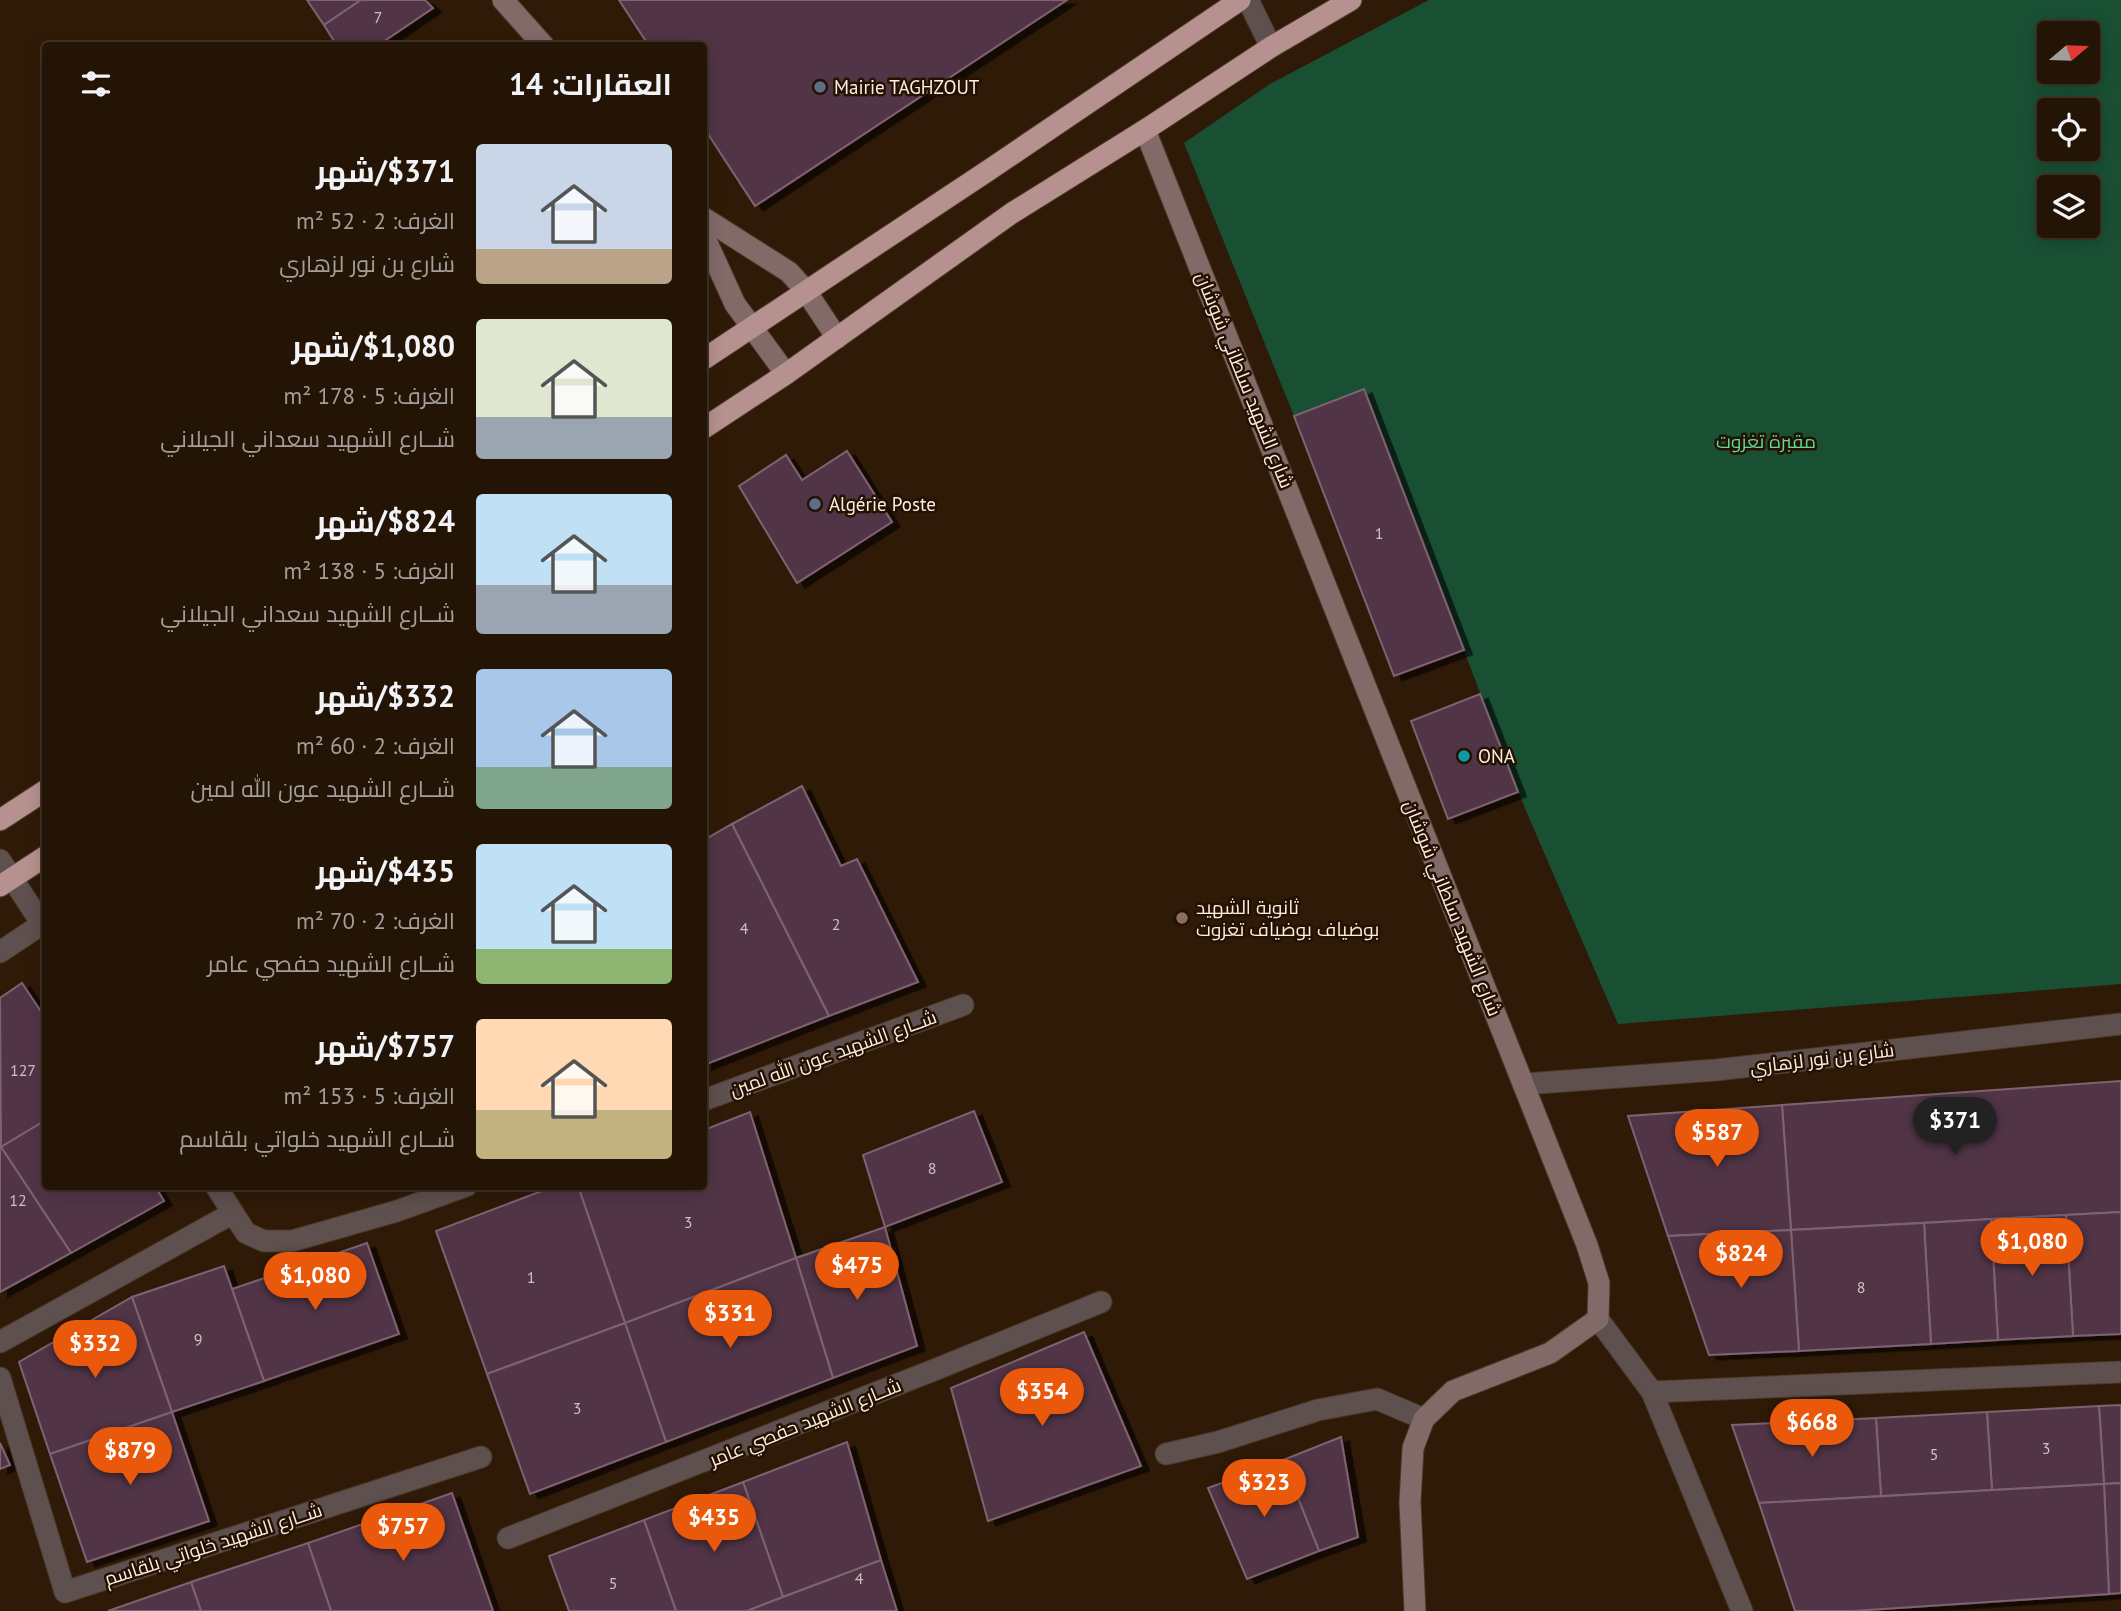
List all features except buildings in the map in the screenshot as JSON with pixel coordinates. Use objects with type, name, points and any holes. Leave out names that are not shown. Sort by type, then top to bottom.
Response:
[{"type":"highway","points":[[707,357],[1240,0]]},
{"type":"highway","points":[[707,426],[786,374],[1012,214],[1271,47],[1351,0]]},
{"type":"highway","points":[[0,820],[42,793]]},
{"type":"highway","points":[[6,882],[42,859]]},
{"type":"street","points":[[503,0],[540,42]]},
{"type":"street","points":[[1248,0],[1271,47]]},
{"type":"street","name":"شارع الشهيد سلطاني شوشان","points":[[1146,130],[1587,1245],[1599,1283],[1598,1319]]},
{"type":"street","points":[[707,220],[789,272],[806,291],[837,338]]},
{"type":"street","points":[[707,243],[735,304],[786,374]]},
{"type":"street","points":[[0,860],[6,882],[42,926]]},
{"type":"street","points":[[0,952],[42,928]]},
{"type":"street","name":"شــارع الشهيد عون الله لمين","points":[[707,1099],[963,1005]]},
{"type":"street","name":"شارع بن نور لزهاري","points":[[1523,1084],[1716,1070],[2121,1024]]},
{"type":"street","points":[[219,1190],[246,1233],[264,1241],[292,1241],[454,1190]]},
{"type":"street","points":[[0,1342],[233,1213]]},
{"type":"street","name":"شــارع الشهيد حفصي عامر","points":[[508,1538],[1101,1302]]},
{"type":"street","points":[[1415,1611],[1410,1502],[1413,1448],[1424,1419],[1453,1391],[1550,1353],[1598,1319],[1652,1392],[1742,1611]]},
{"type":"street","points":[[1652,1392],[2121,1372]]},
{"type":"street","name":"شــارع الشهيد خلواتي بلقاسم","points":[[0,1378],[65,1592],[481,1457]]},
{"type":"street","points":[[1166,1454],[1218,1442],[1318,1410],[1377,1399],[1424,1419]]},
{"type":"green space","name":"مقبرة تغزوت","points":[[1429,0],[2121,0],[2121,984],[1618,1024],[1518,792],[1364,389],[1294,416],[1184,143],[1270,84]]},
{"type":"place","name":"Mairie TAGHZOUT","points":[[820,87]]},
{"type":"place","name":"Algérie Poste","points":[[815,504]]},
{"type":"place","name":"ONA","points":[[1464,756]]},
{"type":"place","name":"ثانوية الشهيد بوضياف بوضياف تغزوت","points":[[1182,918]]}]
